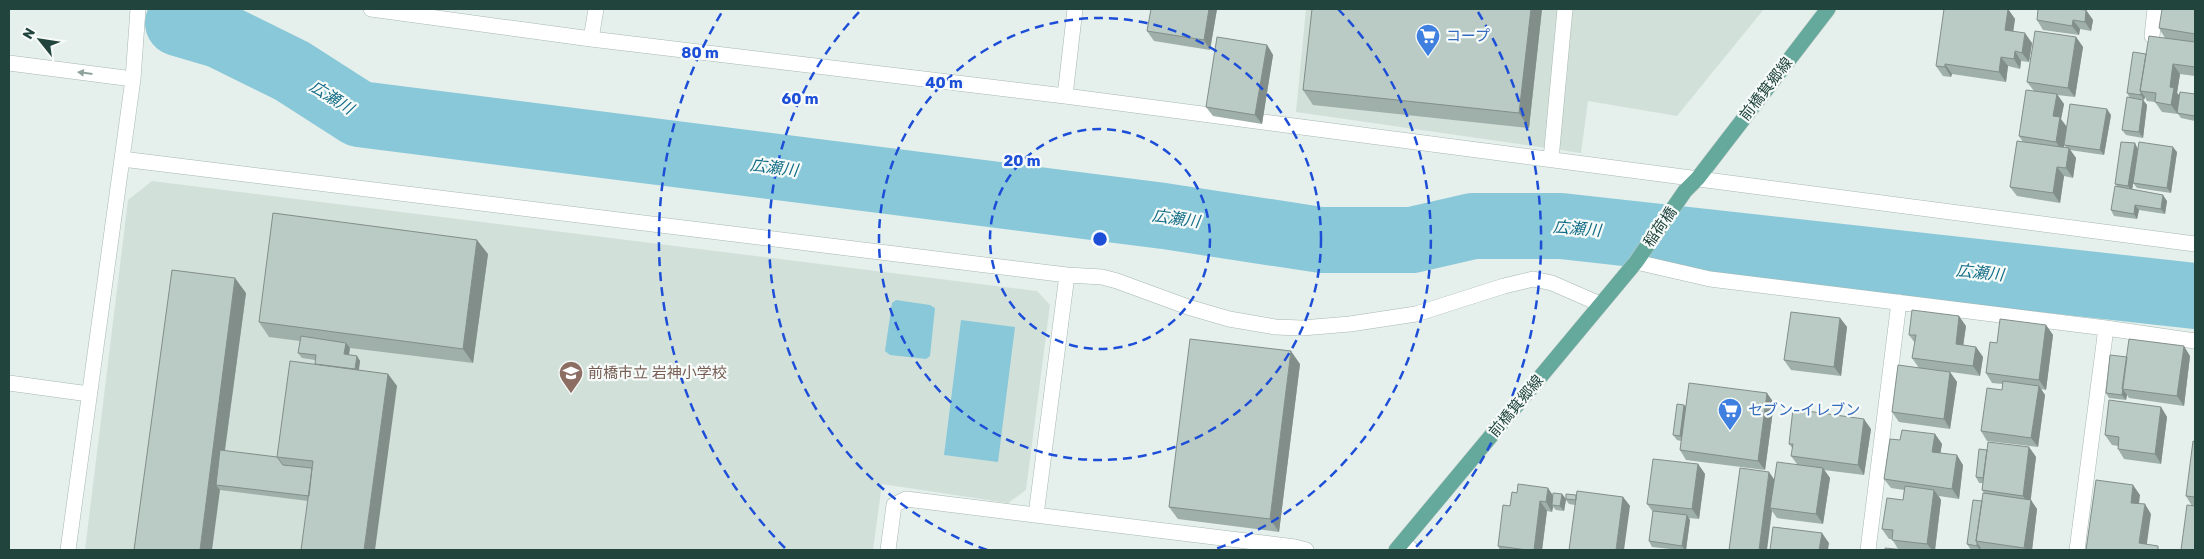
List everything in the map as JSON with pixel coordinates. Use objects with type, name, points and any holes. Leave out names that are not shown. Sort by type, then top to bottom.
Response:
[{"type":"main road","name":"前橋箕郷線","points":[[1685,191],[1698,178],[1828,9]]},
{"type":"main road","name":"稲荷橋","points":[[1636,262],[1685,191]]},
{"type":"main road","name":"前橋箕郷線","points":[[1404,548],[1636,262]]},
{"type":"street","points":[[68,550],[88,394],[133,79],[138,9]]},
{"type":"street","points":[[371,9],[592,39],[1065,96],[1551,158],[2195,244]]},
{"type":"street","points":[[592,39],[596,9]]},
{"type":"street","points":[[1065,96],[1075,9]]},
{"type":"street","points":[[1551,158],[1565,9]]},
{"type":"street","points":[[2152,36],[2155,9]]},
{"type":"street","points":[[9,63],[133,79]]},
{"type":"street","points":[[122,159],[1067,275],[1102,277],[1229,319],[1275,327],[1302,328],[1350,324],[1416,314],[1504,286],[1533,279],[1552,283],[1600,304]]},
{"type":"street","points":[[1636,262],[1710,278],[2106,328],[2195,342]]},
{"type":"street","points":[[1036,515],[1067,275]]},
{"type":"street","points":[[1868,550],[1898,302]]},
{"type":"street","points":[[2077,550],[2106,328]]},
{"type":"street","points":[[9,383],[88,394]]},
{"type":"street","points":[[888,550],[894,505],[906,499],[1295,547],[1306,550]]},
{"type":"shaded area","points":[[1306,9],[1764,9],[1677,116],[1588,101],[1581,153],[1296,112]]},
{"type":"shaded area","name":"前橋市立 岩神小学校","points":[[152,181],[1037,291],[1050,305],[1026,490],[1008,503],[882,484],[873,550],[85,550],[128,200]]},
{"type":"water","points":[[896,300],[930,305],[935,308],[930,356],[926,359],[890,355],[885,351],[892,303]]},
{"type":"water","points":[[961,320],[1015,327],[998,462],[944,455]]},
{"type":"building","points":[[1151,9],[1209,9],[1204,40],[1147,31]]},
{"type":"building","name":"コープ","points":[[1312,9],[1531,9],[1519,113],[1303,90]]},
{"type":"building","points":[[1944,9],[2008,9],[2005,30],[2025,33],[2022,53],[2015,51],[2014,59],[2001,57],[1999,72],[1945,64],[1945,67],[1936,66]]},
{"type":"building","points":[[2038,9],[2086,10],[2085,22],[2073,20],[2072,26],[2037,20]]},
{"type":"building","points":[[2162,9],[2195,9],[2195,34],[2159,28]]},
{"type":"building","points":[[2035,31],[2076,37],[2068,88],[2027,82]]},
{"type":"building","points":[[2149,36],[2195,42],[2195,67],[2173,64],[2170,87],[2174,88],[2171,105],[2155,102],[2156,93],[2140,91]]},
{"type":"building","points":[[1217,37],[1267,45],[1255,115],[1206,107]]},
{"type":"building","points":[[2133,52],[2146,54],[2141,95],[2127,93]]},
{"type":"building","points":[[2026,90],[2057,94],[2053,116],[2060,117],[2056,142],[2019,136]]},
{"type":"building","points":[[2180,92],[2195,94],[2195,116],[2177,113]]},
{"type":"building","points":[[2127,97],[2143,100],[2139,132],[2122,130]]},
{"type":"building","points":[[2070,104],[2107,109],[2100,150],[2064,145]]},
{"type":"building","points":[[2017,141],[2069,148],[2066,168],[2057,167],[2053,193],[2010,187]]},
{"type":"building","points":[[2121,142],[2135,143],[2128,186],[2115,184]]},
{"type":"building","points":[[2139,142],[2173,147],[2167,188],[2133,183]]},
{"type":"building","points":[[2115,186],[2163,195],[2161,209],[2135,205],[2134,214],[2111,210]]},
{"type":"building","points":[[273,213],[477,240],[463,349],[259,322]]},
{"type":"building","points":[[172,270],[235,278],[200,550],[134,550]]},
{"type":"building","points":[[1912,310],[1959,316],[1956,344],[1976,347],[1973,366],[1912,358],[1916,335],[1909,335]]},
{"type":"building","points":[[1791,312],[1840,318],[1834,367],[1784,360]]},
{"type":"building","points":[[2000,319],[2046,325],[2039,380],[1986,373],[1990,342],[1997,343]]},
{"type":"building","points":[[301,336],[346,343],[344,354],[357,356],[355,369],[315,364],[316,355],[298,353]]},
{"type":"building","points":[[1190,339],[1291,351],[1270,519],[1169,507]]},
{"type":"building","points":[[2129,339],[2184,346],[2177,396],[2122,389]]},
{"type":"building","points":[[2110,355],[2127,357],[2122,395],[2106,393]]},
{"type":"building","points":[[290,361],[388,374],[364,550],[301,550],[313,461],[277,457]]},
{"type":"building","points":[[1898,365],[1950,372],[1944,419],[1892,412]]},
{"type":"building","points":[[2003,381],[2039,386],[2031,438],[1981,431],[1987,388],[2002,390]]},
{"type":"building","name":"セブン-イレブン","points":[[1689,383],[1767,393],[1758,461],[1680,450]]},
{"type":"building","points":[[2109,400],[2161,407],[2155,454],[2118,449],[2119,437],[2105,435]]},
{"type":"building","points":[[1677,404],[1684,405],[1680,436],[1673,435]]},
{"type":"building","points":[[1793,409],[1864,419],[1858,465],[1791,456],[1793,444],[1789,444]]},
{"type":"building","points":[[1902,430],[1935,434],[1932,452],[1957,455],[1952,489],[1884,479],[1890,439],[1900,440]]},
{"type":"building","points":[[2193,441],[2195,442],[2195,497],[2186,496]]},
{"type":"building","points":[[1988,442],[2029,447],[2023,496],[1982,490]]},
{"type":"building","points":[[1979,449],[1987,450],[1983,478],[1976,477]]},
{"type":"building","points":[[220,450],[277,457],[283,465],[312,468],[309,496],[216,485]]},
{"type":"building","points":[[1653,459],[1698,464],[1692,509],[1647,504]]},
{"type":"building","points":[[1777,462],[1823,468],[1816,514],[1770,508]]},
{"type":"building","points":[[1740,468],[1769,472],[1759,550],[1729,550]]},
{"type":"building","points":[[2096,480],[2133,485],[2131,503],[2145,504],[2139,543],[2158,546],[2158,550],[2086,550]]},
{"type":"building","points":[[1518,484],[1548,488],[1546,502],[1540,501],[1534,550],[1498,546],[1503,505],[1510,506],[1512,492],[1517,493]]},
{"type":"building","points":[[1905,486],[1934,490],[1927,544],[1892,540],[1893,530],[1882,529],[1887,498],[1903,500]]},
{"type":"building","points":[[1577,491],[1623,497],[1616,550],[1569,550]]},
{"type":"building","points":[[1553,493],[1562,494],[1560,506],[1552,505]]},
{"type":"building","points":[[1983,493],[2031,500],[2024,548],[1976,541]]},
{"type":"building","points":[[1566,494],[1576,495],[1576,500],[1566,499]]},
{"type":"building","points":[[1973,500],[1982,501],[1976,541],[1977,546],[1967,544]]},
{"type":"building","points":[[2187,505],[2195,506],[2195,550],[2181,550]]},
{"type":"building","points":[[1653,511],[1687,515],[1682,546],[1649,541]]},
{"type":"building","points":[[1773,527],[1822,533],[1819,550],[1770,550]]},
{"type":"building","points":[[1885,548],[1905,550],[1885,550]]},
{"type":"waterway","name":"広瀬川","points":[[178,23],[219,35],[292,71],[359,114],[1164,216],[1321,240],[1412,240],[1473,226],[1561,226],[2195,296]]},
{"type":"place","name":"コープ","points":[[1428,57]]},
{"type":"place","name":"前橋市立 岩神小学校","points":[[571,394]]},
{"type":"place","name":"セブン-イレブン","points":[[1730,431]]}]
